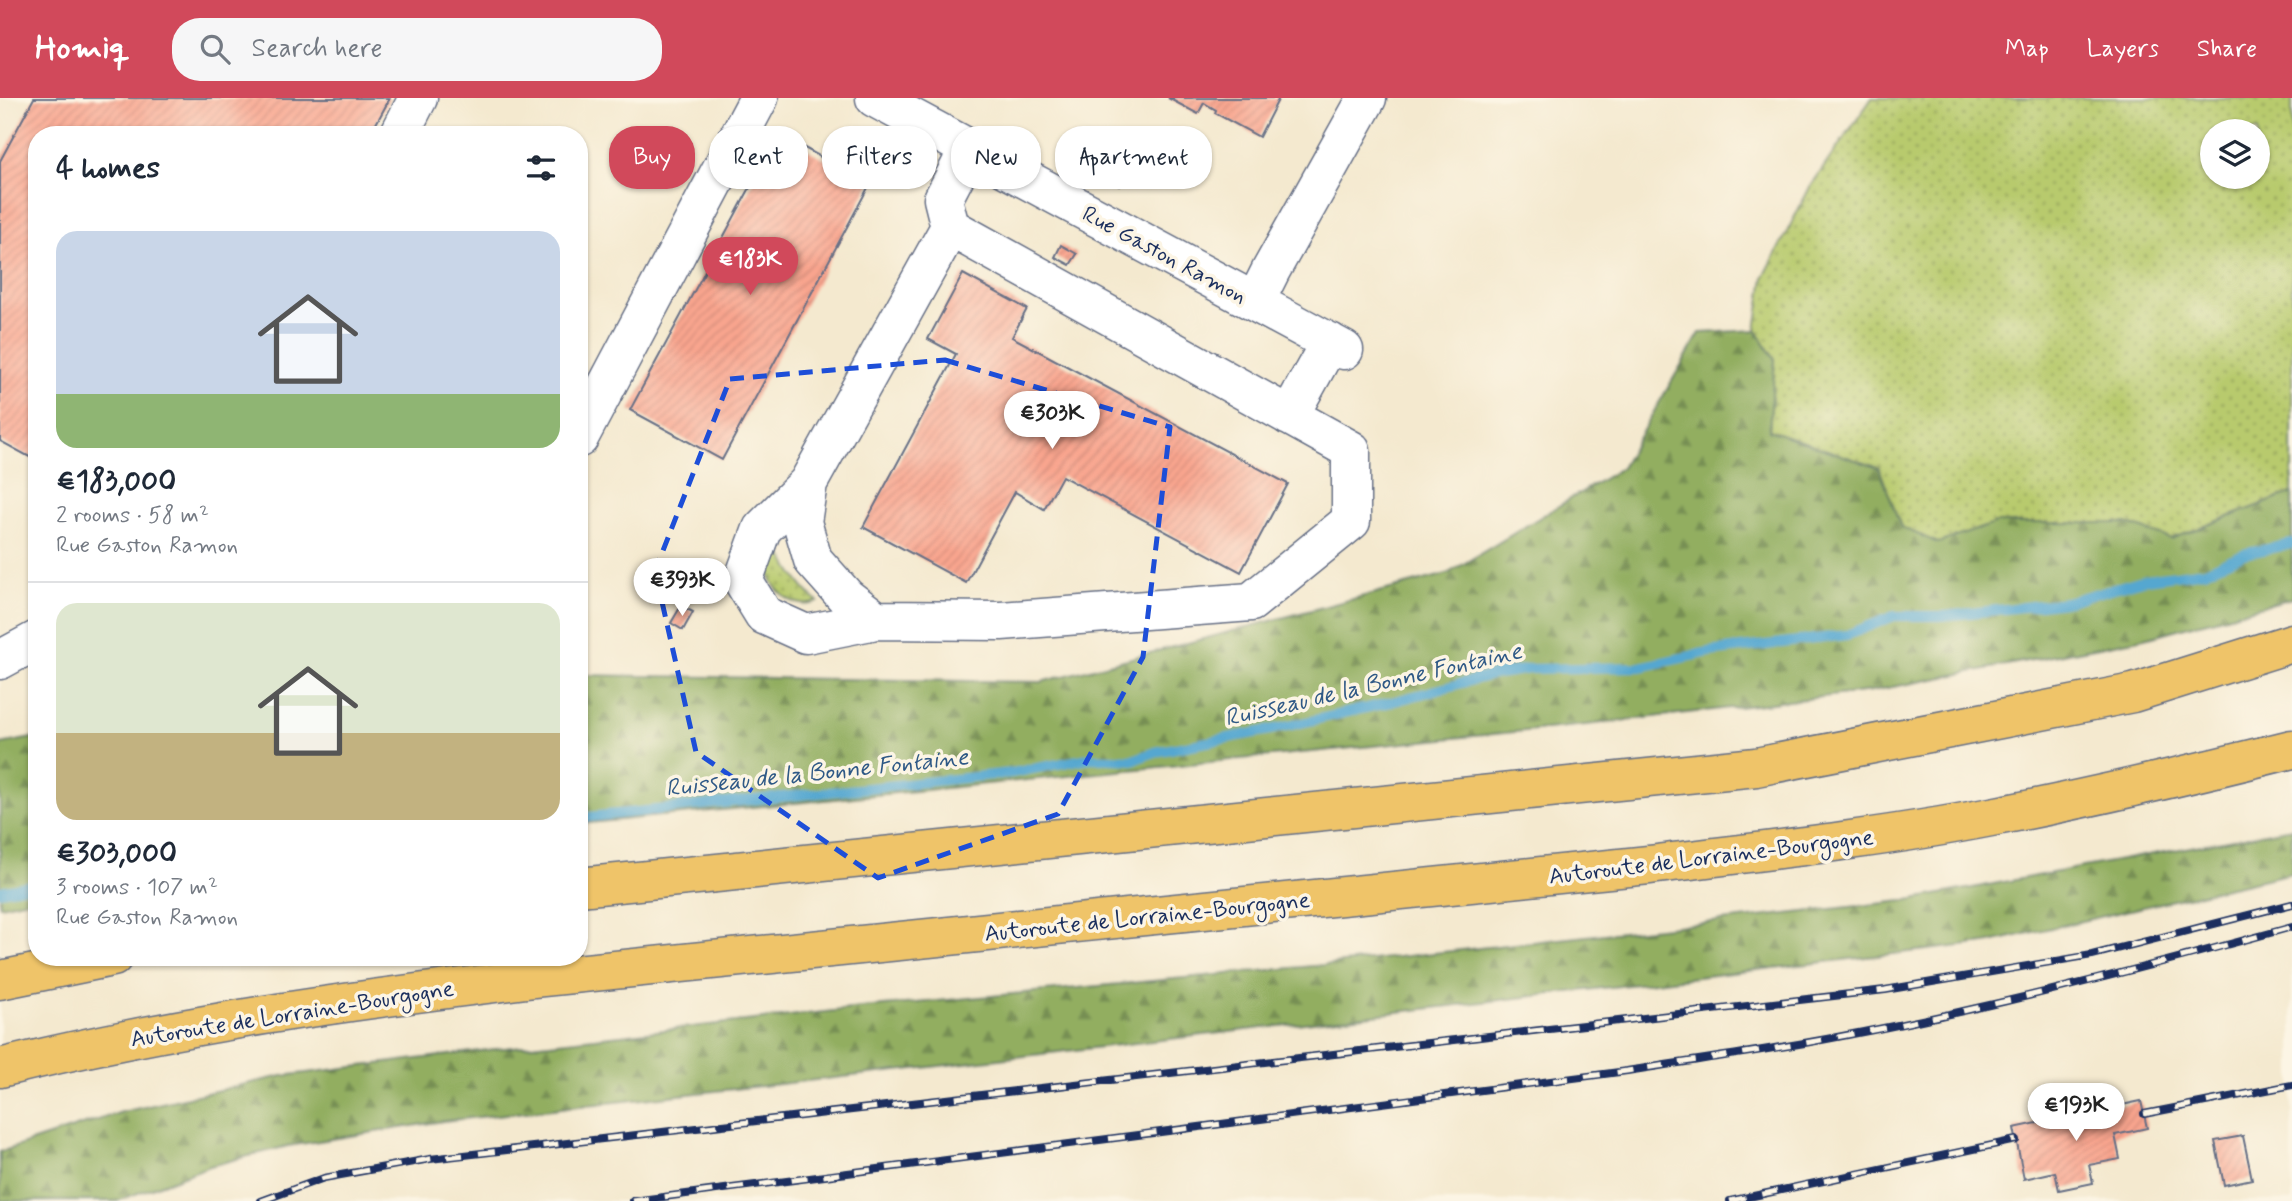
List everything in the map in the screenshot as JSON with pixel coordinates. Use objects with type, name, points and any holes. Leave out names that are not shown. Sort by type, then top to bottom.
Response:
[{"type":"highway","points":[[588,886],[1756,767],[2133,693],[2292,643]]},
{"type":"highway","name":"Autoroute de Lorraine-Bourgogne","points":[[0,1068],[88,1046],[252,1015],[401,994],[535,978],[1621,868],[1834,843],[1991,817],[2292,749]]},
{"type":"highway","points":[[0,980],[69,966]]},
{"type":"street","points":[[404,126],[418,98]]},
{"type":"street","name":"Rue Gaston Ramon","points":[[875,98],[951,139]]},
{"type":"street","points":[[1255,302],[1367,98]]},
{"type":"street","points":[[588,421],[751,113]]},
{"type":"street","points":[[950,227],[1351,450],[1351,522],[1251,603],[1001,621],[876,620],[806,634],[764,615],[743,581],[762,529],[808,483],[950,227],[943,199],[951,184]]},
{"type":"street","name":"Rue Gaston Ramon","points":[[1041,188],[1337,346],[1289,415]]},
{"type":"street","points":[[808,483],[802,522],[813,560],[846,597],[876,620]]},
{"type":"street","points":[[0,660],[28,644]]},
{"type":"highlighted area","points":[[945,360],[1170,427],[1143,657],[1058,814],[878,878],[696,752],[655,571],[730,379]]},
{"type":"green space","points":[[1872,98],[2292,98],[2292,493],[2171,539],[2126,523],[1996,523],[1938,544],[1900,527],[1879,468],[1769,430],[1775,360],[1756,330],[1764,277],[1810,187]]},
{"type":"green space","points":[[1756,330],[1775,360],[1769,430],[1879,468],[1901,527],[1938,543],[1996,523],[2126,523],[2171,539],[2292,493],[2292,598],[2145,638],[1872,691],[1586,725],[588,823],[588,675],[1041,682],[1447,574],[1621,468],[1700,333]]},
{"type":"green space","points":[[778,545],[795,576],[818,602],[800,604],[778,590],[769,574],[768,565],[770,556]]},
{"type":"green space","points":[[28,739],[28,900],[0,906],[0,744]]},
{"type":"green space","points":[[2292,828],[2292,873],[1986,943],[888,1072],[443,1121],[288,1146],[210,1166],[117,1201],[0,1201],[0,1152],[122,1112],[282,1076],[851,1009],[1334,964],[1903,901]]},
{"type":"building","points":[[34,98],[390,98],[375,126],[28,126],[28,456],[0,441],[0,161]]},
{"type":"building","points":[[1168,98],[1279,98],[1259,137],[1215,113],[1216,110],[1204,103],[1198,114]]},
{"type":"building","points":[[808,150],[822,158],[822,189],[867,189],[722,460],[630,410],[749,189],[808,189]]},
{"type":"building","points":[[1061,245],[1077,254],[1070,265],[1055,257]]},
{"type":"building","points":[[963,274],[1027,309],[1012,337],[1288,484],[1241,572],[1062,476],[1044,509],[1015,492],[966,583],[863,527],[956,354],[928,339]]},
{"type":"building","points":[[681,606],[693,612],[683,630],[671,623]]},
{"type":"building","points":[[2141,1101],[2147,1128],[2115,1135],[2120,1159],[2089,1165],[2093,1183],[2059,1190],[2055,1172],[2024,1179],[2014,1128]]},
{"type":"building","points":[[2243,1136],[2252,1179],[2224,1185],[2215,1141]]},
{"type":"waterway","name":"Ruisseau de la Bonne Fontaine","points":[[588,817],[1012,773],[1089,758],[1133,760],[1155,752],[1275,729],[1384,704],[1492,675],[1530,669],[1640,667],[1709,652],[1847,635],[1894,616],[1945,616],[2066,602],[2146,579],[2205,571],[2243,554],[2292,544]]},
{"type":"waterway","name":"Ruisseau de la Bonne Fontaine","points":[[0,891],[28,886]]},
{"type":"railway","points":[[261,1201],[324,1178],[430,1159],[1885,990],[2092,955],[2292,904]]},
{"type":"railway","points":[[633,1201],[1627,1071],[1781,1047],[1890,1027],[2006,1001],[2292,927]]},
{"type":"railway","points":[[2144,1114],[2292,1085]]},
{"type":"railway","points":[[1730,1201],[2016,1140]]}]
